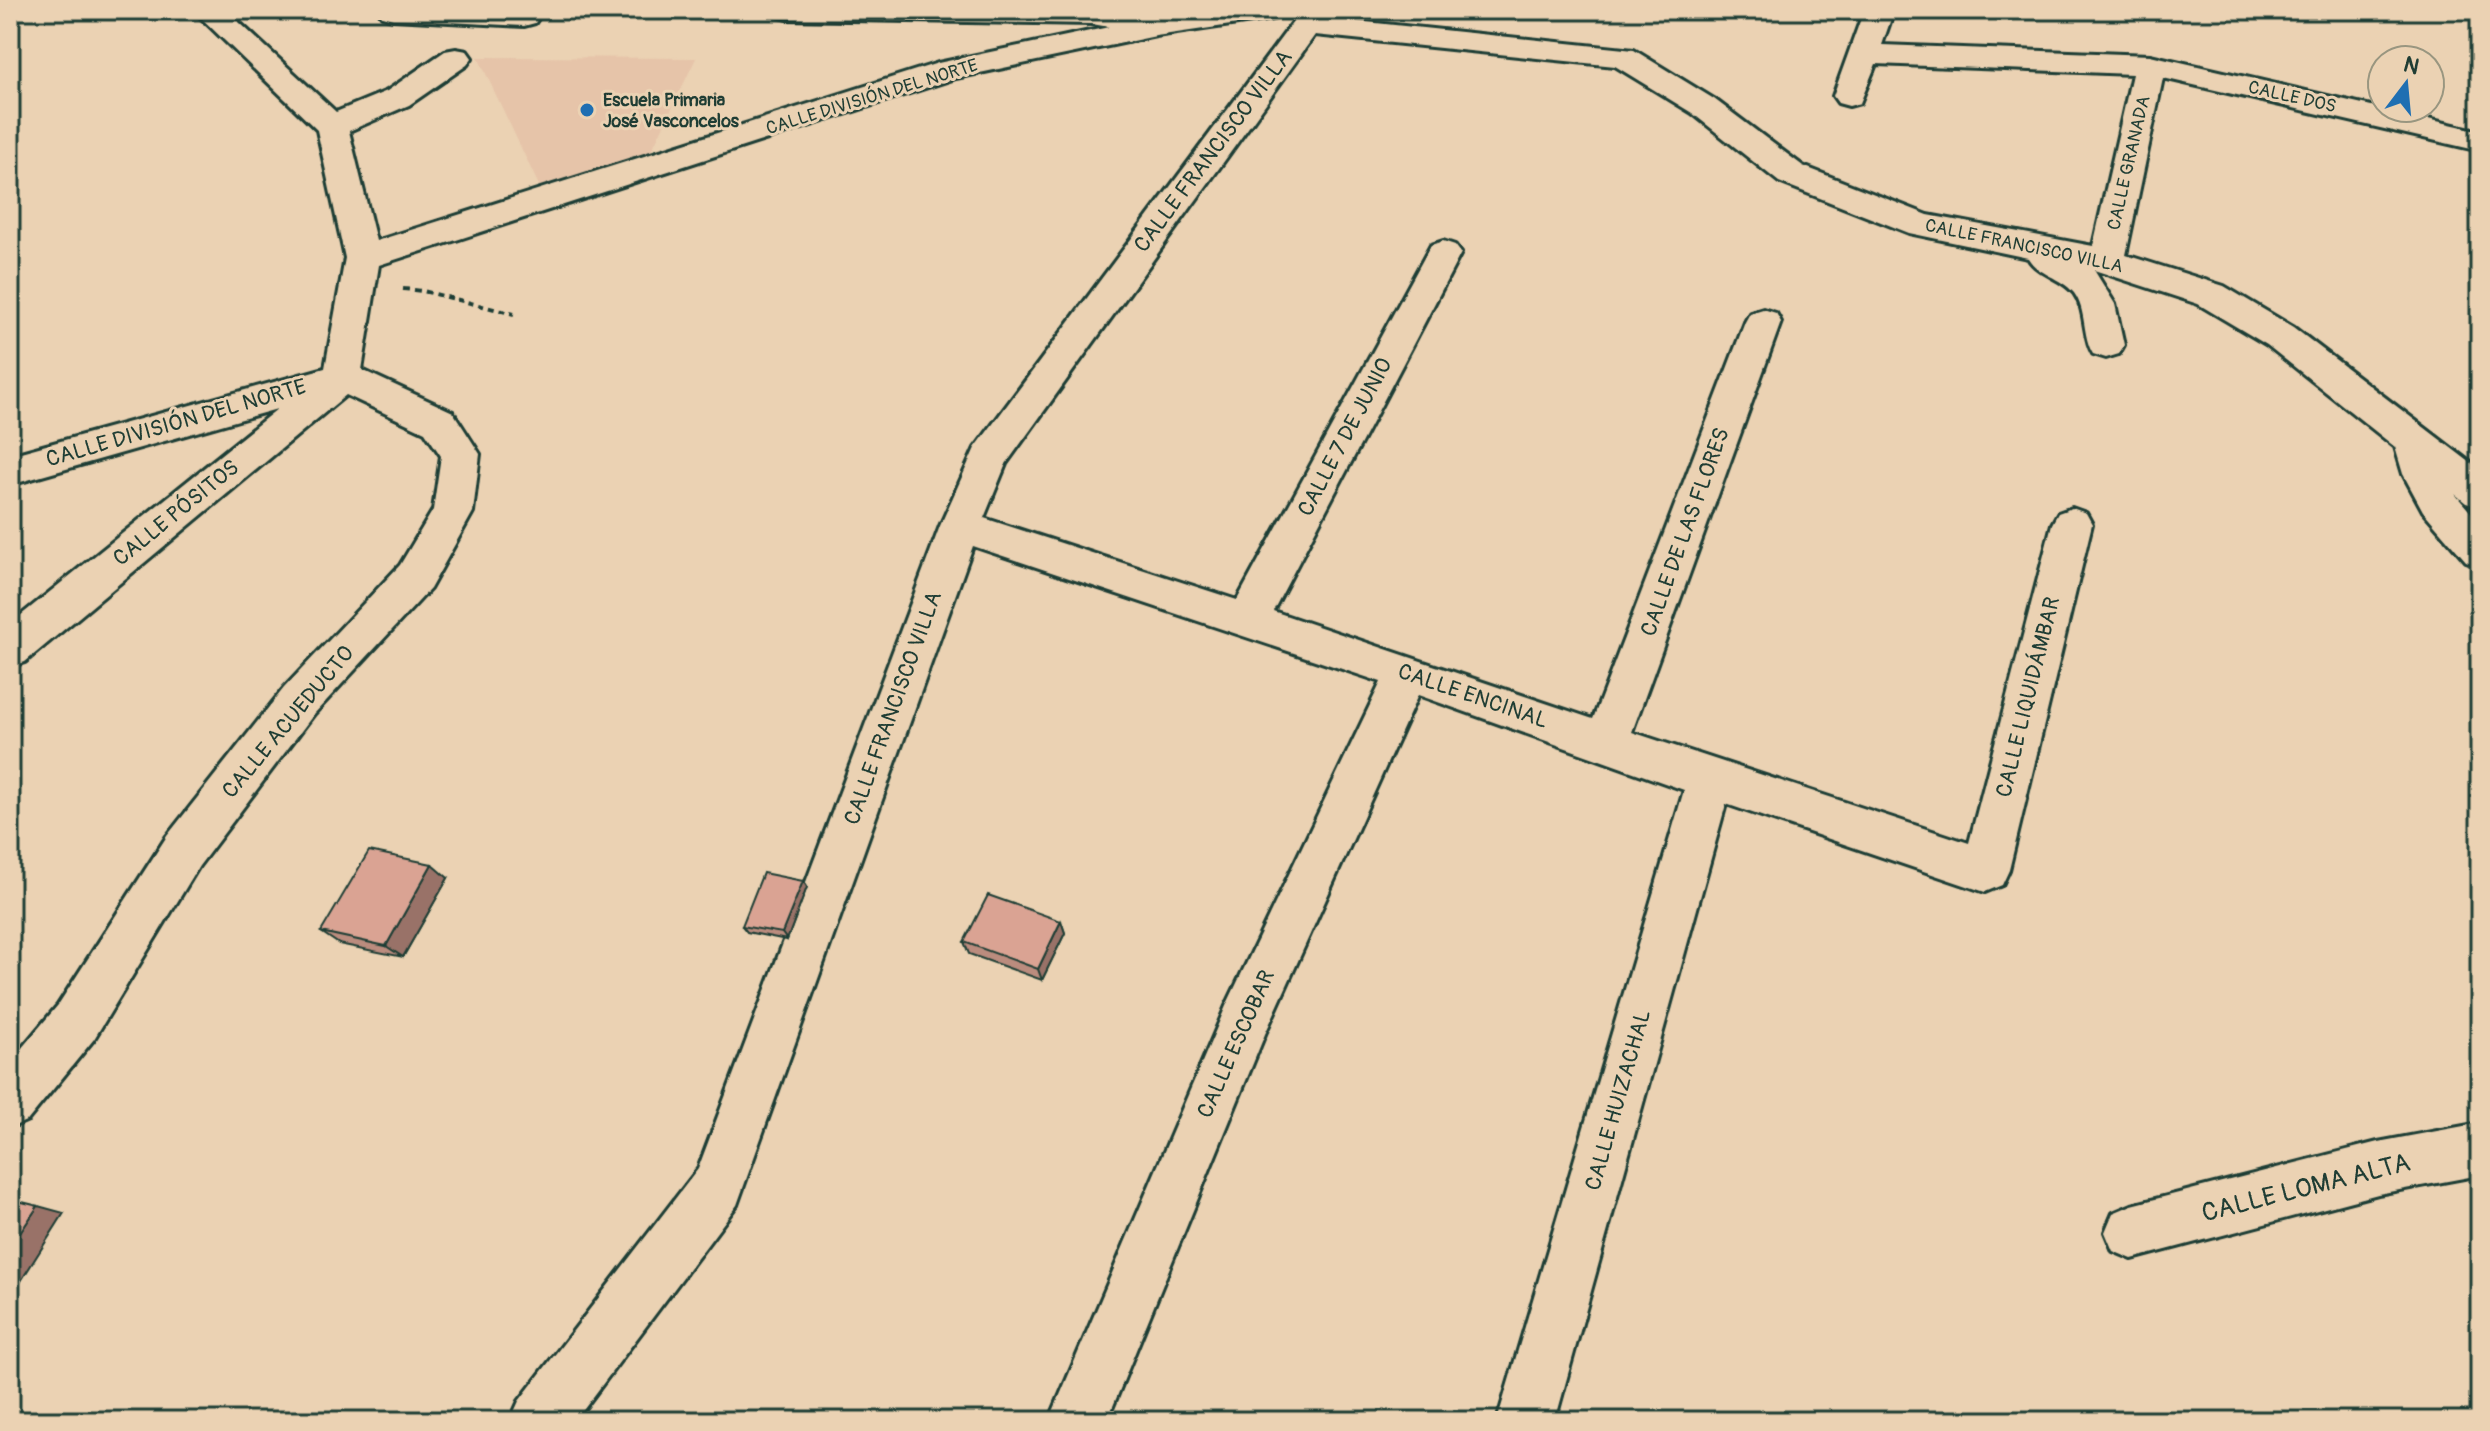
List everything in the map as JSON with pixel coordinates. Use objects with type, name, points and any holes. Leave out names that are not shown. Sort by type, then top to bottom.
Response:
[{"type":"street","points":[[208,10],[332,126],[361,272],[342,377]]},
{"type":"street","points":[[393,10],[524,17]]},
{"type":"street","points":[[788,10],[1092,15],[1156,27]]},
{"type":"street","points":[[1849,96],[1879,10]]},
{"type":"street","name":"CALLE DIVISIÓN DEL NORTE","points":[[361,272],[949,70],[1156,27],[1299,15]]},
{"type":"street","name":"CALLE FRANCISCO VILLA","points":[[539,1421],[718,1186],[960,526],[989,458],[1299,15],[1623,57],[1703,106],[1791,174],[1921,225],[2107,261],[2211,295],[2280,336],[2480,492]]},
{"type":"street","points":[[1863,54],[2150,65]]},
{"type":"street","points":[[332,126],[398,98],[456,58]]},
{"type":"street","name":"CALLE DOS","points":[[2150,65],[2480,141]]},
{"type":"street","name":"CALLE GRANADA","points":[[2107,261],[2150,65]]},
{"type":"street","points":[[2037,247],[2046,258],[2074,273],[2092,290],[2101,313],[2106,345]]},
{"type":"street","name":"CALLE 7 DE JUNIO","points":[[1247,620],[1443,253]]},
{"type":"street","name":"CALLE DE LAS FLORES","points":[[1607,741],[1763,322]]},
{"type":"street","name":"CALLE DIVISIÓN DEL NORTE","points":[[10,470],[342,377]]},
{"type":"street","name":"CALLE PÓSITOS","points":[[10,649],[342,377]]},
{"type":"street","name":"CALLE ACUEDUCTO","points":[[10,1102],[76,1022],[183,851],[299,701],[415,577],[453,512],[461,454],[439,422],[342,377]]},
{"type":"street","points":[[2413,440],[2419,469],[2430,492],[2480,550]]},
{"type":"street","name":"CALLE LIQUIDÁMBAR","points":[[1985,870],[2072,524]]},
{"type":"street","name":"CALLE ENCINAL","points":[[960,526],[1407,673],[1710,779],[1985,870]]},
{"type":"street","name":"CALLE ESCOBAR","points":[[1078,1421],[1244,1023],[1407,673]]},
{"type":"street","name":"CALLE HUIZACHAL","points":[[1526,1421],[1710,779]]},
{"type":"street","name":"CALLE LOMA ALTA","points":[[2132,1232],[2378,1168],[2480,1149]]},
{"type":"path","points":[[361,272],[514,314]]},
{"type":"shaded area","name":"Escuela Primaria José Vasconcelos","points":[[478,57],[696,58],[646,162],[543,194]]},
{"type":"building","points":[[369,851],[432,864],[386,946],[321,932]]},
{"type":"building","points":[[763,873],[803,881],[782,933],[742,926]]},
{"type":"building","points":[[988,895],[1061,921],[1038,969],[964,942]]},
{"type":"building","points":[[10,1199],[38,1206],[10,1248]]},
{"type":"place","name":"Escuela Primaria José Vasconcelos","points":[[587,110]]}]
